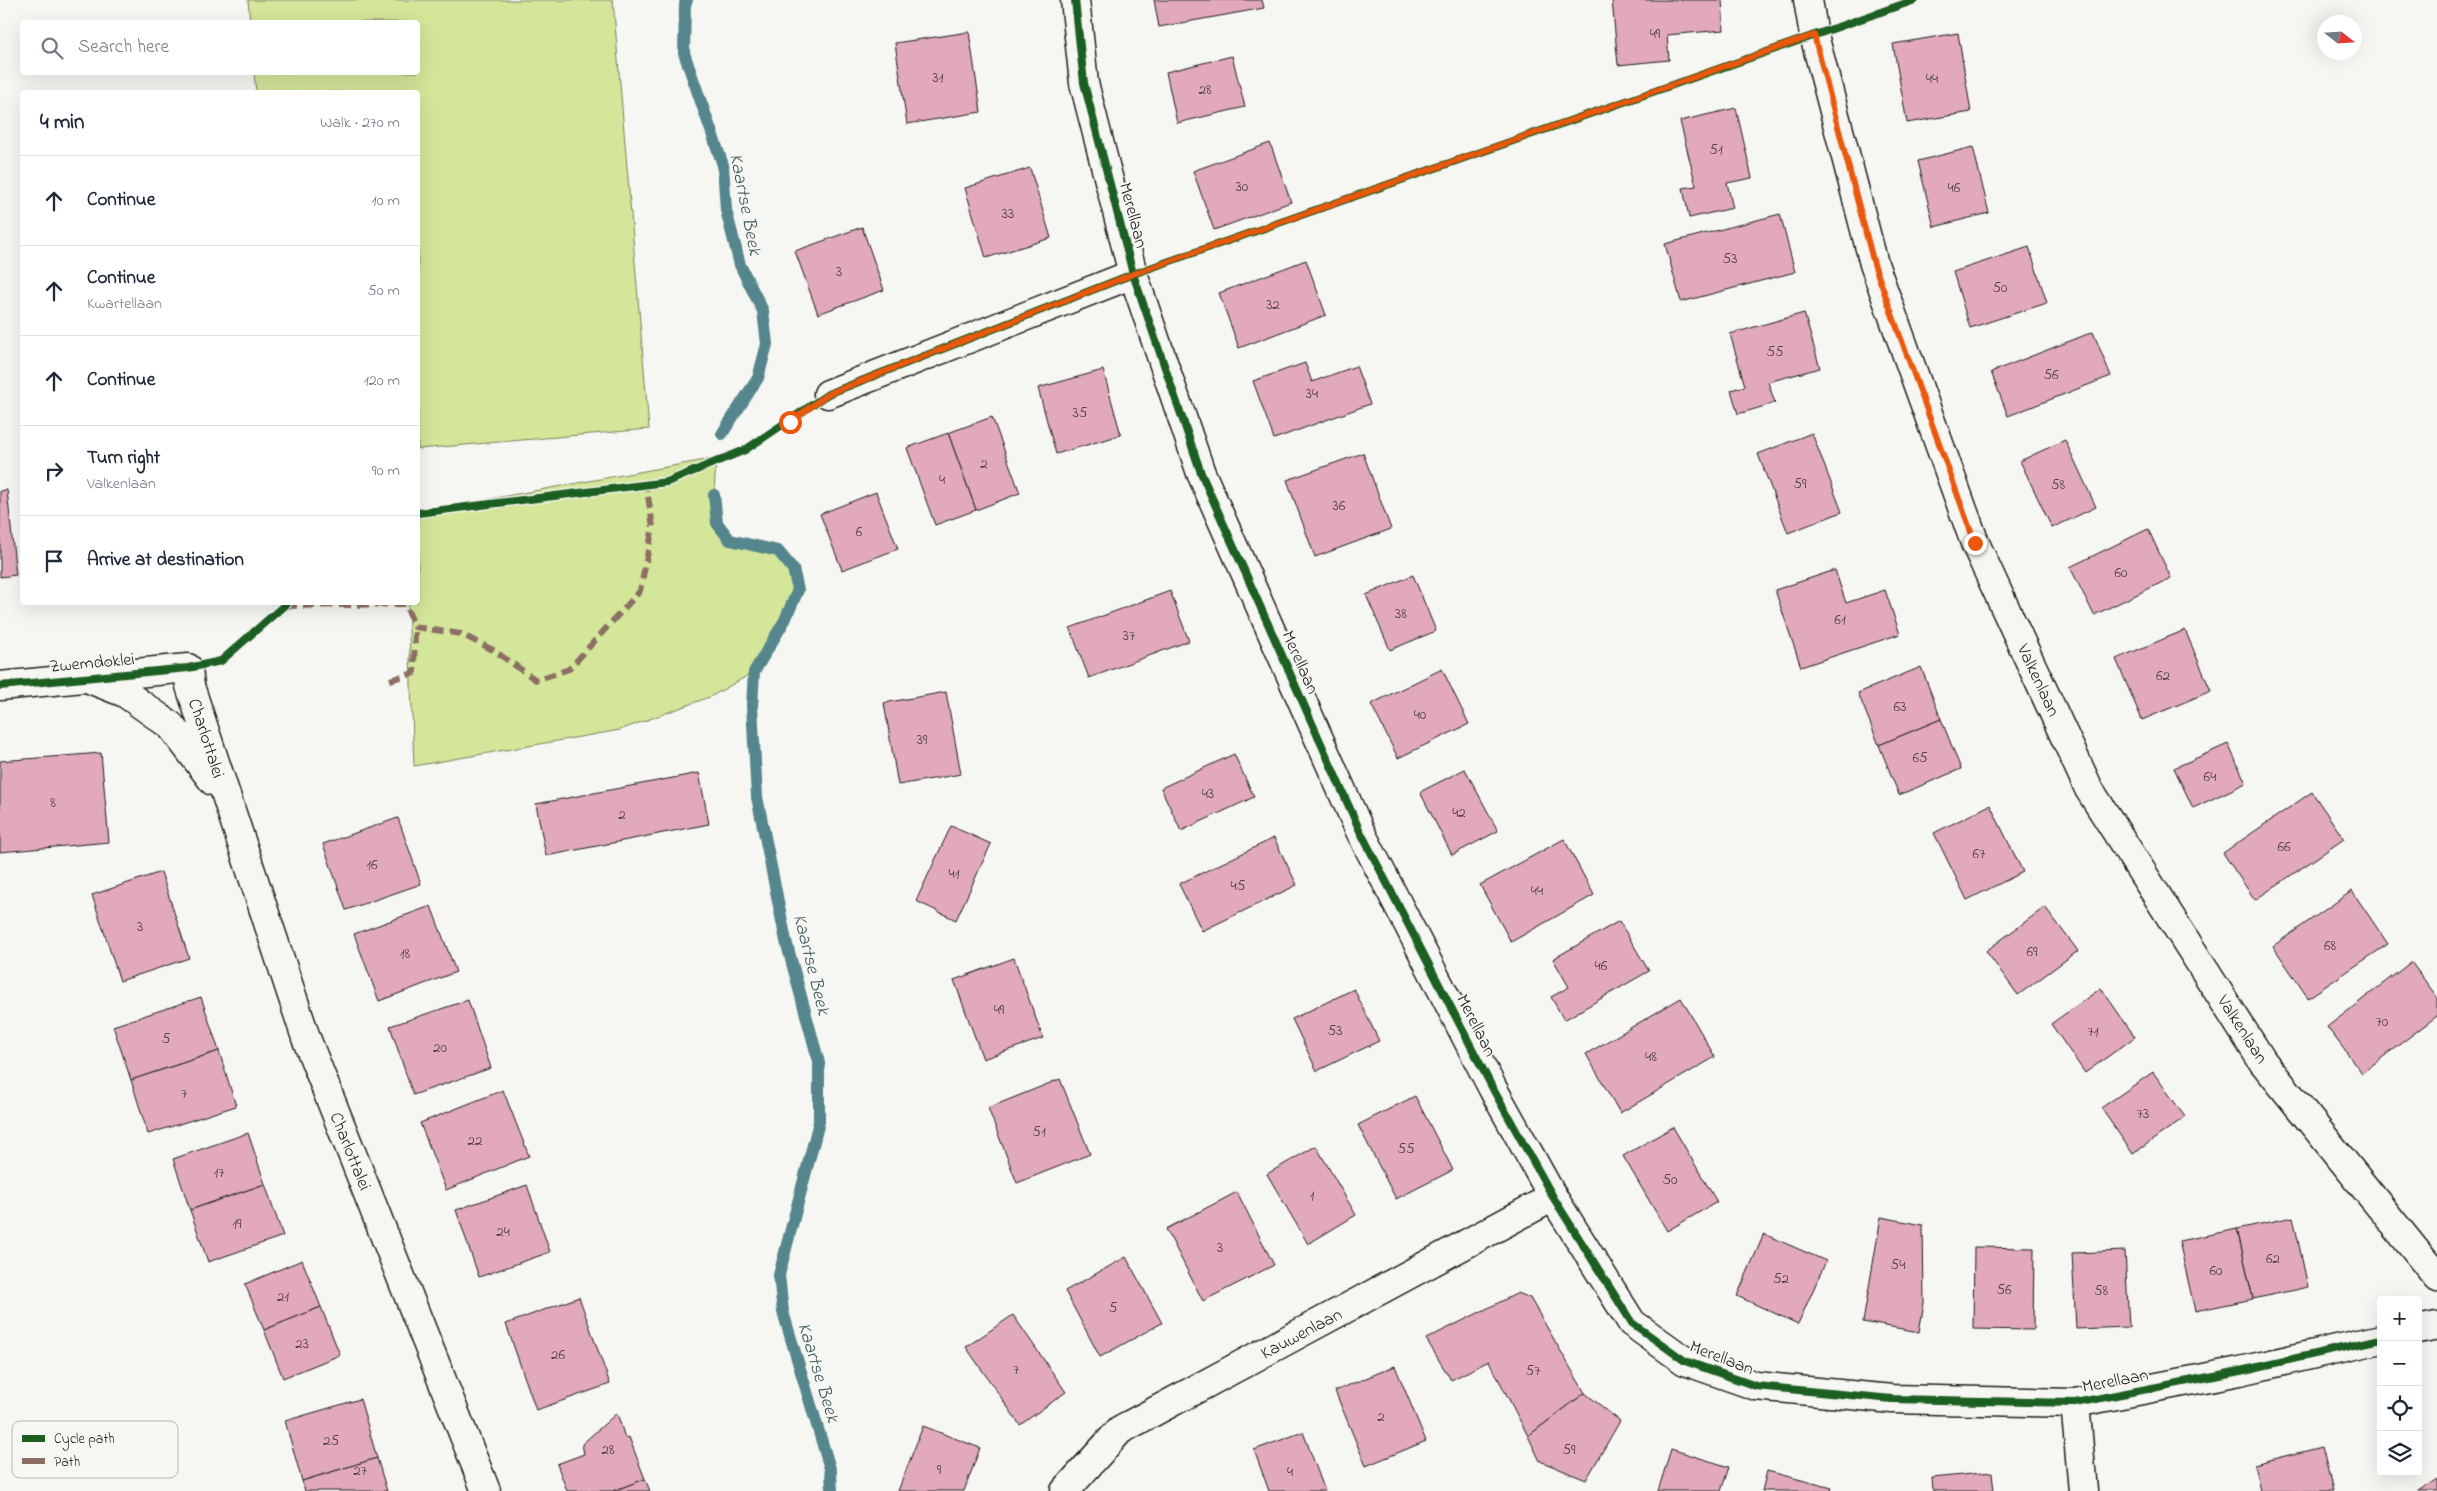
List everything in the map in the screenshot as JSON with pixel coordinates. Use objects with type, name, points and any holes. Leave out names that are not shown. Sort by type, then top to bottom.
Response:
[{"type":"street","name":"Merellaan","points":[[1075,0],[1084,83],[1133,274],[1201,473],[1359,829],[1494,1089],[1554,1198],[1632,1323],[1685,1361],[1756,1386],[1892,1399],[2076,1403],[2240,1371],[2377,1340]]},
{"type":"street","name":"Valkenlaan","points":[[1808,0],[1814,35],[1874,264],[1975,543],[2089,789],[2263,1062],[2437,1277]]},
{"type":"street","points":[[828,394],[1133,274]]},
{"type":"street","name":"Zwemdoklei","points":[[0,686],[188,668]]},
{"type":"street","name":"Charlottalei","points":[[188,668],[190,686],[228,807],[306,1038],[486,1491]]},
{"type":"street","name":"Charlottalei","points":[[86,678],[124,692],[175,731],[208,771],[228,807]]},
{"type":"street","points":[[175,731],[201,718]]},
{"type":"street","name":"Kauwenlaan","points":[[1065,1491],[1120,1430],[1554,1198]]},
{"type":"street","points":[[2422,1329],[2437,1326]]},
{"type":"street","points":[[2076,1403],[2083,1491]]},
{"type":"green space","points":[[248,0],[613,0],[649,429],[420,449],[420,90],[256,90],[254,75],[420,75],[420,20],[250,20]]},
{"type":"green space","points":[[716,458],[714,495],[717,523],[730,540],[778,551],[793,569],[798,590],[785,620],[754,672],[712,696],[620,730],[414,766],[408,605],[420,605],[420,512]]},
{"type":"building","points":[[1154,0],[1262,0],[1264,8],[1159,27]]},
{"type":"building","points":[[1612,0],[1722,0],[1724,30],[1667,35],[1669,60],[1618,65]]},
{"type":"building","points":[[969,32],[981,112],[907,124],[895,43]]},
{"type":"building","points":[[1958,33],[1971,112],[1907,123],[1893,44]]},
{"type":"building","points":[[1232,56],[1245,107],[1177,123],[1166,72]]},
{"type":"building","points":[[1736,108],[1752,178],[1727,183],[1733,208],[1689,218],[1683,188],[1696,186],[1680,121]]},
{"type":"building","points":[[1270,143],[1291,202],[1214,230],[1193,171]]},
{"type":"building","points":[[1973,147],[1989,213],[1934,227],[1918,161]]},
{"type":"building","points":[[1030,168],[1051,238],[986,258],[965,188]]},
{"type":"building","points":[[1780,214],[1795,272],[1681,302],[1665,244]]},
{"type":"building","points":[[862,227],[884,290],[818,314],[795,251]]},
{"type":"building","points":[[2029,247],[2047,303],[1970,328],[1953,272]]},
{"type":"building","points":[[1306,260],[1326,315],[1239,348],[1219,293]]},
{"type":"building","points":[[1804,313],[1820,368],[1768,382],[1775,403],[1738,414],[1731,390],[1745,386],[1730,334]]},
{"type":"building","points":[[2093,332],[2111,376],[2008,416],[1991,372]]},
{"type":"building","points":[[1305,363],[1312,382],[1356,366],[1370,404],[1274,439],[1253,381]]},
{"type":"building","points":[[1103,370],[1121,435],[1056,454],[1038,388]]},
{"type":"building","points":[[992,417],[1020,493],[976,510],[948,433]]},
{"type":"building","points":[[948,433],[976,510],[935,525],[907,448]]},
{"type":"building","points":[[1812,433],[1842,512],[1788,533],[1758,454]]},
{"type":"building","points":[[2065,440],[2096,507],[2052,528],[2020,461]]},
{"type":"building","points":[[1363,453],[1391,529],[1315,557],[1287,480]]},
{"type":"building","points":[[7,490],[16,575],[0,577],[0,491]]},
{"type":"building","points":[[876,492],[898,549],[842,570],[820,514]]},
{"type":"building","points":[[2148,529],[2171,578],[2094,615],[2070,567]]},
{"type":"building","points":[[1835,570],[1846,603],[1885,590],[1900,634],[1801,667],[1775,590]]},
{"type":"building","points":[[1413,575],[1436,631],[1390,650],[1366,595]]},
{"type":"building","points":[[1170,591],[1189,641],[1089,678],[1070,628]]},
{"type":"building","points":[[2185,630],[2211,691],[2142,720],[2116,659]]},
{"type":"building","points":[[1921,667],[1941,719],[1879,745],[1858,693]]},
{"type":"building","points":[[1442,669],[1469,724],[1398,758],[1371,704]]},
{"type":"building","points":[[946,692],[961,774],[898,785],[884,703]]},
{"type":"building","points":[[1941,719],[1961,769],[1899,795],[1879,745]]},
{"type":"building","points":[[2228,744],[2246,783],[2193,808],[2174,768]]},
{"type":"building","points":[[101,753],[109,842],[0,852],[0,761]]},
{"type":"building","points":[[1234,754],[1254,797],[1181,831],[1161,788]]},
{"type":"building","points":[[1465,769],[1498,831],[1452,855],[1420,792]]},
{"type":"building","points":[[699,773],[709,824],[546,856],[536,804]]},
{"type":"building","points":[[2312,792],[2344,839],[2255,900],[2223,853]]},
{"type":"building","points":[[1990,805],[2023,872],[1967,900],[1934,833]]},
{"type":"building","points":[[398,818],[421,884],[346,910],[323,844]]},
{"type":"building","points":[[951,826],[991,844],[956,920],[916,901]]},
{"type":"building","points":[[1274,838],[1297,885],[1202,931],[1179,884]]},
{"type":"building","points":[[1564,839],[1594,895],[1511,942],[1480,885]]},
{"type":"building","points":[[161,872],[189,958],[120,981],[92,895]]},
{"type":"building","points":[[2352,891],[2388,944],[2308,998],[2273,946]]},
{"type":"building","points":[[431,906],[456,972],[379,1001],[354,934]]},
{"type":"building","points":[[2045,907],[2078,951],[2018,995],[1986,951]]},
{"type":"building","points":[[1619,921],[1649,971],[1564,1020],[1551,997],[1569,987],[1553,959]]},
{"type":"building","points":[[1014,958],[1043,1038],[983,1059],[954,980]]},
{"type":"building","points":[[2411,962],[2437,997],[2437,1016],[2362,1073],[2327,1027]]},
{"type":"building","points":[[2101,988],[2135,1037],[2085,1073],[2051,1024]]},
{"type":"building","points":[[1354,989],[1379,1041],[1317,1071],[1292,1019]]},
{"type":"building","points":[[201,997],[219,1051],[131,1080],[113,1026]]},
{"type":"building","points":[[1681,998],[1715,1057],[1620,1113],[1586,1054]]},
{"type":"building","points":[[468,1000],[491,1068],[413,1095],[390,1026]]},
{"type":"building","points":[[219,1051],[236,1106],[148,1134],[131,1080]]},
{"type":"building","points":[[2153,1072],[2185,1117],[2133,1154],[2101,1108]]},
{"type":"building","points":[[1060,1079],[1090,1154],[1017,1183],[988,1108]]},
{"type":"building","points":[[503,1090],[529,1156],[446,1190],[420,1123]]},
{"type":"building","points":[[1415,1096],[1453,1170],[1396,1199],[1358,1125]]},
{"type":"building","points":[[1673,1127],[1717,1202],[1667,1231],[1623,1156]]},
{"type":"building","points":[[248,1133],[265,1184],[190,1210],[173,1159]]},
{"type":"building","points":[[1316,1146],[1356,1215],[1308,1244],[1267,1174]]},
{"type":"building","points":[[265,1184],[283,1236],[208,1262],[190,1210]]},
{"type":"building","points":[[527,1185],[550,1252],[479,1277],[456,1210]]},
{"type":"building","points":[[1237,1192],[1274,1265],[1203,1301],[1166,1229]]},
{"type":"building","points":[[1881,1217],[1923,1225],[1924,1303],[1919,1332],[1863,1322]]},
{"type":"building","points":[[2293,1217],[2308,1287],[2253,1299],[2237,1229]]},
{"type":"building","points":[[2237,1229],[2253,1299],[2195,1311],[2179,1241]]},
{"type":"building","points":[[1764,1234],[1826,1261],[1798,1324],[1737,1296]]},
{"type":"building","points":[[1974,1247],[2034,1248],[2033,1330],[1973,1329]]},
{"type":"building","points":[[2125,1251],[2129,1327],[2076,1329],[2072,1253]]},
{"type":"building","points":[[1126,1257],[1162,1323],[1100,1357],[1065,1291]]},
{"type":"building","points":[[302,1260],[321,1307],[264,1330],[245,1284]]},
{"type":"building","points":[[1518,1293],[1530,1298],[1585,1393],[1528,1436],[1489,1361],[1451,1380],[1426,1339]]},
{"type":"building","points":[[579,1297],[610,1384],[536,1410],[506,1324]]},
{"type":"building","points":[[321,1307],[340,1355],[283,1378],[264,1330]]},
{"type":"building","points":[[1013,1315],[1066,1392],[1020,1425],[966,1347]]},
{"type":"building","points":[[1395,1366],[1426,1441],[1366,1466],[1335,1391]]},
{"type":"building","points":[[1585,1393],[1620,1421],[1586,1480],[1540,1461],[1528,1436]]},
{"type":"building","points":[[360,1399],[377,1458],[302,1481],[285,1421]]},
{"type":"building","points":[[617,1413],[625,1438],[629,1437],[645,1479],[613,1491],[567,1491],[557,1464],[584,1454],[582,1444]]},
{"type":"building","points":[[923,1426],[980,1448],[964,1491],[898,1491]]},
{"type":"building","points":[[1303,1432],[1325,1491],[1269,1491],[1254,1450]]},
{"type":"building","points":[[2322,1447],[2333,1491],[2260,1491],[2254,1464]]},
{"type":"building","points":[[1671,1449],[1729,1467],[1721,1491],[1658,1491]]},
{"type":"building","points":[[377,1458],[387,1491],[305,1491],[302,1481]]},
{"type":"building","points":[[1767,1471],[1832,1488],[1831,1491],[1762,1491]]},
{"type":"building","points":[[1992,1472],[1994,1491],[1933,1491],[1932,1478]]},
{"type":"building","points":[[2437,1478],[2437,1491],[2417,1491]]},
{"type":"building","points":[[645,1479],[650,1491],[613,1491]]},
{"type":"waterway","name":"Kaartse Beek","points":[[687,0],[685,4],[684,53],[723,165],[726,210],[740,265],[763,311],[767,344],[758,378],[722,434]]},
{"type":"waterway","name":"Kaartse Beek","points":[[714,495],[717,523],[730,540],[778,551],[793,569],[798,590],[785,620],[754,672],[752,706],[757,797],[786,941],[819,1063],[819,1122],[779,1275],[783,1312],[831,1472],[832,1491]]},
{"type":"marked path","points":[[405,605],[415,627],[461,634],[493,650],[536,680],[569,669],[640,591],[653,527],[646,484]]},
{"type":"marked path","points":[[285,606],[345,605]]},
{"type":"marked path","points":[[390,680],[414,673],[415,627]]},
{"type":"cycle path","points":[[1075,0],[1084,83],[1133,274],[1201,473],[1359,829],[1493,1089],[1553,1197],[1632,1323],[1685,1361],[1756,1386],[1892,1399],[2075,1403],[2240,1371],[2377,1340]]},
{"type":"cycle path","points":[[420,513],[667,482],[745,450],[828,394],[1133,274],[1915,0]]},
{"type":"cycle path","points":[[0,686],[188,668],[221,661],[285,605]]},
{"type":"route","points":[[790,422],[828,394],[1133,274],[1814,35],[1874,264],[1975,543]]}]
